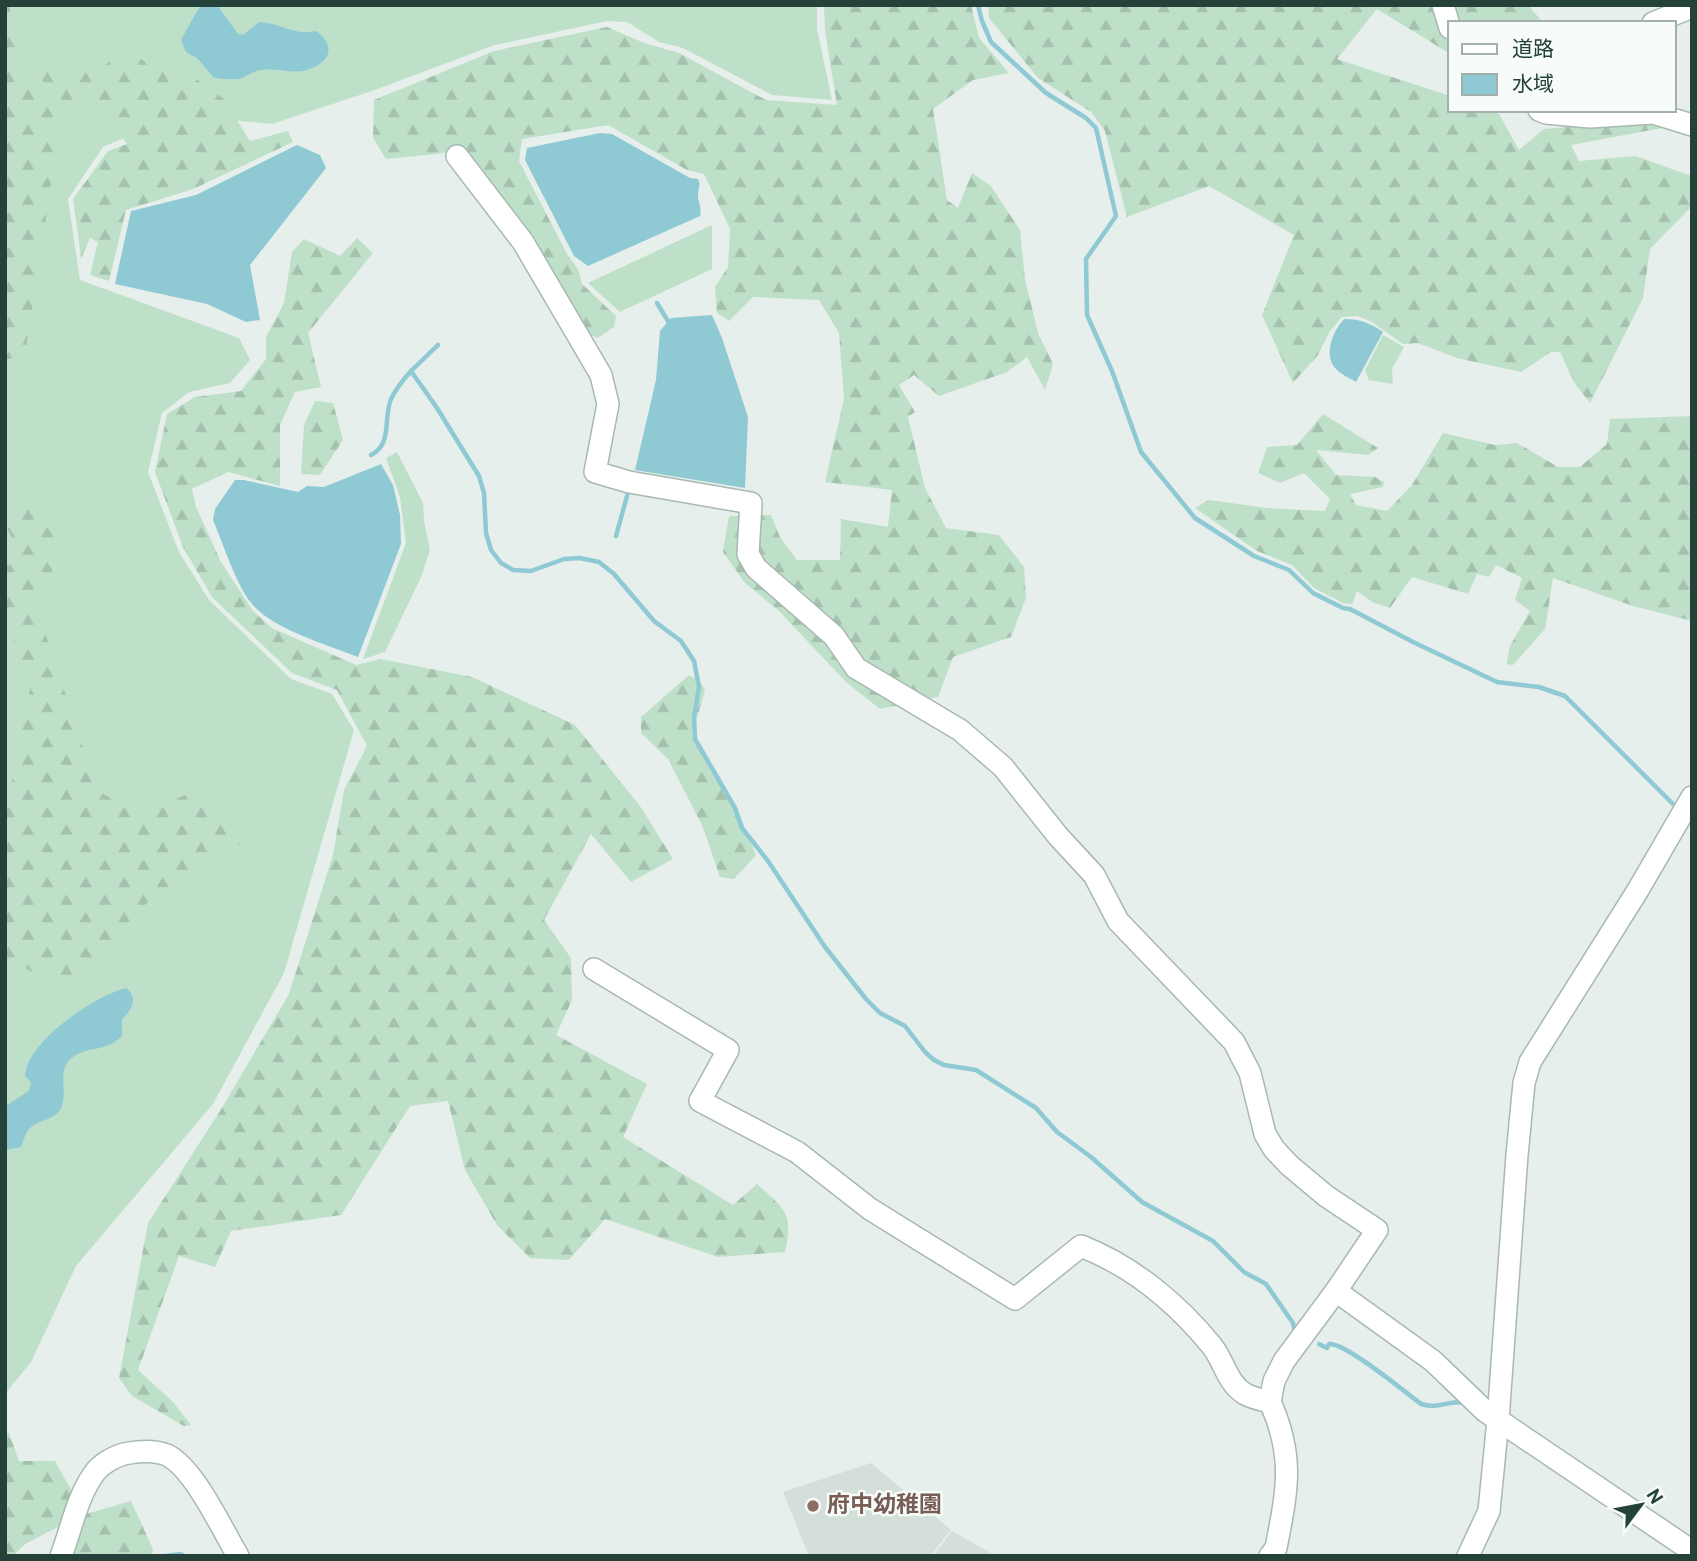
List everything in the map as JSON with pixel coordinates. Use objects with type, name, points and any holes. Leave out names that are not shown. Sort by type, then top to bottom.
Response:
[{"type":"street","points":[[1658,21],[1692,7]]},
{"type":"street","points":[[1544,112],[1590,117],[1653,113],[1692,125]]},
{"type":"street","points":[[457,156],[523,243],[601,375],[608,404],[595,472],[629,482],[751,503],[748,554],[756,568],[834,636],[856,668],[960,730],[1003,767],[1058,836],[1094,875],[1118,921],[1234,1042],[1250,1073],[1265,1134],[1274,1149],[1326,1196],[1377,1230],[1284,1361],[1274,1381],[1270,1402],[1281,1425],[1288,1462],[1276,1548],[1270,1556]]},
{"type":"street","points":[[1468,1556],[1489,1511],[1517,1155],[1524,1083],[1530,1062],[1638,891],[1692,797]]},
{"type":"street","points":[[594,969],[728,1050],[700,1101],[797,1152],[870,1209],[1014,1299],[1081,1246],[1097,1252],[1158,1290],[1213,1347],[1232,1383],[1246,1395],[1270,1402]]},
{"type":"street","points":[[1336,1291],[1433,1361],[1485,1411],[1692,1551]]},
{"type":"street","points":[[61,1556],[93,1474],[123,1454],[144,1451],[165,1454],[182,1465],[238,1556]]},
{"type":"shaded area","points":[[871,1463],[951,1530],[930,1556],[809,1556],[783,1492]]},
{"type":"shaded area","points":[[952,1531],[996,1556],[933,1556]]},
{"type":"green space","points":[[5,5],[817,5],[817,29],[832,100],[772,95],[683,48],[659,42],[627,22],[607,21],[495,45],[372,91],[272,124],[178,115],[103,147],[68,199],[80,280],[239,338],[250,360],[230,383],[189,392],[162,413],[148,472],[179,552],[209,600],[291,679],[332,694],[354,730],[284,973],[213,1104],[76,1266],[31,1362],[5,1394]]},
{"type":"green space","points":[[5,5],[9,5],[25,77],[54,116],[63,158],[51,184],[25,354],[5,360]]},
{"type":"green space","points":[[824,5],[971,5],[979,38],[1009,73],[973,80],[933,109],[947,200],[958,208],[972,173],[991,186],[1020,230],[1025,279],[1038,333],[1053,364],[1045,390],[1027,357],[1007,372],[939,396],[914,375],[899,385],[915,412],[908,417],[925,488],[946,528],[999,535],[1024,567],[1026,598],[1011,637],[953,657],[938,697],[880,709],[846,682],[778,610],[745,583],[723,552],[729,516],[771,515],[780,537],[797,560],[840,560],[841,519],[888,527],[892,490],[825,482],[844,399],[839,333],[819,300],[753,297],[729,321],[717,313],[715,287],[728,267],[730,229],[704,174],[687,170],[608,125],[522,139],[519,161],[567,254],[578,269],[582,284],[616,316],[614,327],[598,338],[580,331],[460,149],[386,159],[373,138],[374,100],[494,51],[607,27],[644,43],[679,53],[766,100],[837,105],[825,31]]},
{"type":"green space","points":[[988,5],[1528,5],[1540,21],[1448,21],[1447,52],[1377,9],[1337,59],[1448,95],[1448,112],[1499,114],[1519,150],[1544,129],[1615,123],[1673,126],[1571,145],[1579,161],[1635,156],[1692,176],[1692,206],[1650,249],[1643,298],[1590,403],[1575,384],[1560,352],[1551,352],[1521,372],[1457,358],[1418,343],[1403,344],[1372,322],[1358,316],[1342,317],[1330,331],[1318,355],[1293,383],[1262,315],[1294,235],[1209,186],[1127,217],[1105,131],[1091,112],[1038,78],[989,18]]},
{"type":"green space","points":[[134,54],[144,61],[158,79],[162,65],[169,60],[223,98],[250,141],[288,131],[293,142],[193,189],[126,210],[109,281],[90,275],[98,242],[90,238],[81,258],[73,199],[108,151],[127,144],[100,106],[62,103],[50,94],[39,73],[92,63],[102,68],[113,58]]},
{"type":"green space","points":[[712,225],[712,269],[620,312],[588,283]]},
{"type":"green space","points":[[357,238],[373,253],[308,333],[321,387],[295,392],[280,425],[280,486],[228,472],[192,489],[196,507],[221,562],[253,611],[272,628],[356,665],[381,659],[472,677],[575,725],[640,806],[673,859],[631,882],[591,834],[544,920],[571,958],[572,1000],[556,1035],[647,1084],[623,1137],[733,1205],[757,1184],[784,1212],[788,1228],[787,1239],[785,1252],[718,1257],[605,1219],[569,1260],[530,1258],[497,1225],[465,1170],[448,1101],[410,1106],[341,1215],[231,1231],[215,1267],[179,1256],[138,1370],[173,1402],[191,1425],[184,1426],[132,1396],[119,1378],[148,1223],[220,1111],[289,994],[333,855],[344,790],[367,746],[337,690],[292,673],[212,597],[183,547],[155,472],[167,414],[195,397],[241,391],[266,359],[266,337],[284,303],[292,252],[304,239],[340,256]]},
{"type":"green space","points":[[1383,335],[1404,347],[1392,369],[1393,384],[1369,380],[1365,370]]},
{"type":"green space","points":[[315,401],[333,403],[343,440],[320,475],[301,474],[304,425]]},
{"type":"green space","points":[[1323,414],[1378,448],[1368,455],[1316,450],[1336,475],[1375,477],[1384,482],[1383,487],[1350,494],[1356,505],[1387,511],[1412,485],[1443,433],[1495,445],[1517,443],[1558,467],[1580,467],[1607,444],[1610,419],[1692,416],[1692,621],[1633,606],[1553,578],[1545,629],[1513,665],[1507,664],[1509,648],[1530,611],[1515,600],[1522,578],[1496,565],[1489,577],[1477,574],[1468,594],[1412,577],[1390,608],[1372,602],[1357,591],[1352,604],[1343,603],[1314,588],[1292,565],[1257,551],[1195,508],[1209,500],[1267,508],[1325,511],[1330,499],[1304,473],[1280,483],[1258,473],[1267,447],[1297,445]]},
{"type":"green space","points":[[397,452],[423,503],[430,550],[422,575],[385,652],[363,659],[406,543],[400,497],[386,458]]},
{"type":"green space","points":[[37,502],[55,524],[64,547],[36,605],[97,790],[137,814],[198,790],[240,844],[147,903],[62,990],[5,956],[5,817],[30,689],[5,617],[5,566],[24,562],[6,526],[15,506]]},
{"type":"green space","points":[[689,675],[699,680],[705,690],[692,735],[728,793],[756,855],[734,879],[720,877],[702,825],[668,759],[641,733],[641,717]]},
{"type":"green space","points":[[9,1433],[19,1461],[55,1461],[75,1497],[60,1526],[25,1544],[13,1556],[5,1556],[5,1434]]},
{"type":"green space","points":[[131,1501],[153,1549],[152,1556],[69,1556],[86,1514]]},
{"type":"water","points":[[203,5],[217,5],[238,34],[243,35],[259,22],[294,31],[316,31],[327,42],[328,54],[321,63],[307,70],[263,70],[239,79],[214,78],[198,59],[186,52],[181,40]]},
{"type":"water","points":[[600,133],[612,134],[690,178],[698,179],[700,216],[588,266],[574,256],[525,160],[527,148]]},
{"type":"water","points":[[297,145],[320,155],[326,168],[250,265],[260,320],[246,322],[207,304],[115,284],[131,211],[196,195]]},
{"type":"water","points":[[712,315],[748,417],[745,488],[635,470],[656,380],[660,331],[671,318]]},
{"type":"water","points":[[1344,319],[1365,322],[1383,332],[1356,382],[1337,370],[1330,358],[1333,337]]},
{"type":"water","points":[[381,464],[393,485],[400,515],[401,544],[358,657],[287,629],[252,604],[230,564],[213,520],[215,509],[235,480],[298,492],[307,486],[324,487]]},
{"type":"water","points":[[126,988],[133,1000],[131,1008],[122,1019],[122,1036],[103,1047],[73,1057],[63,1074],[64,1095],[59,1112],[30,1128],[21,1147],[5,1150],[7,1105],[29,1091],[31,1082],[25,1076],[28,1063],[37,1049],[49,1035],[81,1010],[113,992]]},
{"type":"waterway","points":[[978,5],[991,42],[1046,93],[1086,118],[1096,128],[1116,216],[1086,259],[1087,315],[1112,371],[1141,452],[1195,518],[1254,556],[1289,570],[1313,593],[1413,642],[1497,682],[1539,687],[1565,696],[1673,804]]},
{"type":"waterway","points":[[657,303],[671,326]]},
{"type":"waterway","points":[[438,345],[411,371],[479,476],[484,493],[486,533],[491,550],[501,563],[513,570],[531,571],[564,559],[580,558],[599,562],[614,574],[654,621],[681,641],[694,661],[699,687],[694,717],[695,739],[735,808],[742,828],[768,861],[825,947],[866,999],[880,1013],[905,1026],[934,1060],[944,1065],[976,1070],[1036,1108],[1057,1132],[1091,1157],[1142,1202],[1213,1241],[1244,1272],[1266,1284],[1293,1323],[1295,1333]]},
{"type":"waterway","points":[[371,455],[378,450],[385,437],[391,399],[411,371]]},
{"type":"waterway","points":[[616,536],[629,489]]},
{"type":"waterway","points":[[1319,1344],[1327,1348],[1329,1344],[1348,1351],[1421,1404],[1434,1406],[1465,1403]]},
{"type":"waterway","points":[[165,1556],[184,1556]]},
{"type":"place","name":"府中幼稚園","points":[[813,1506]]}]
